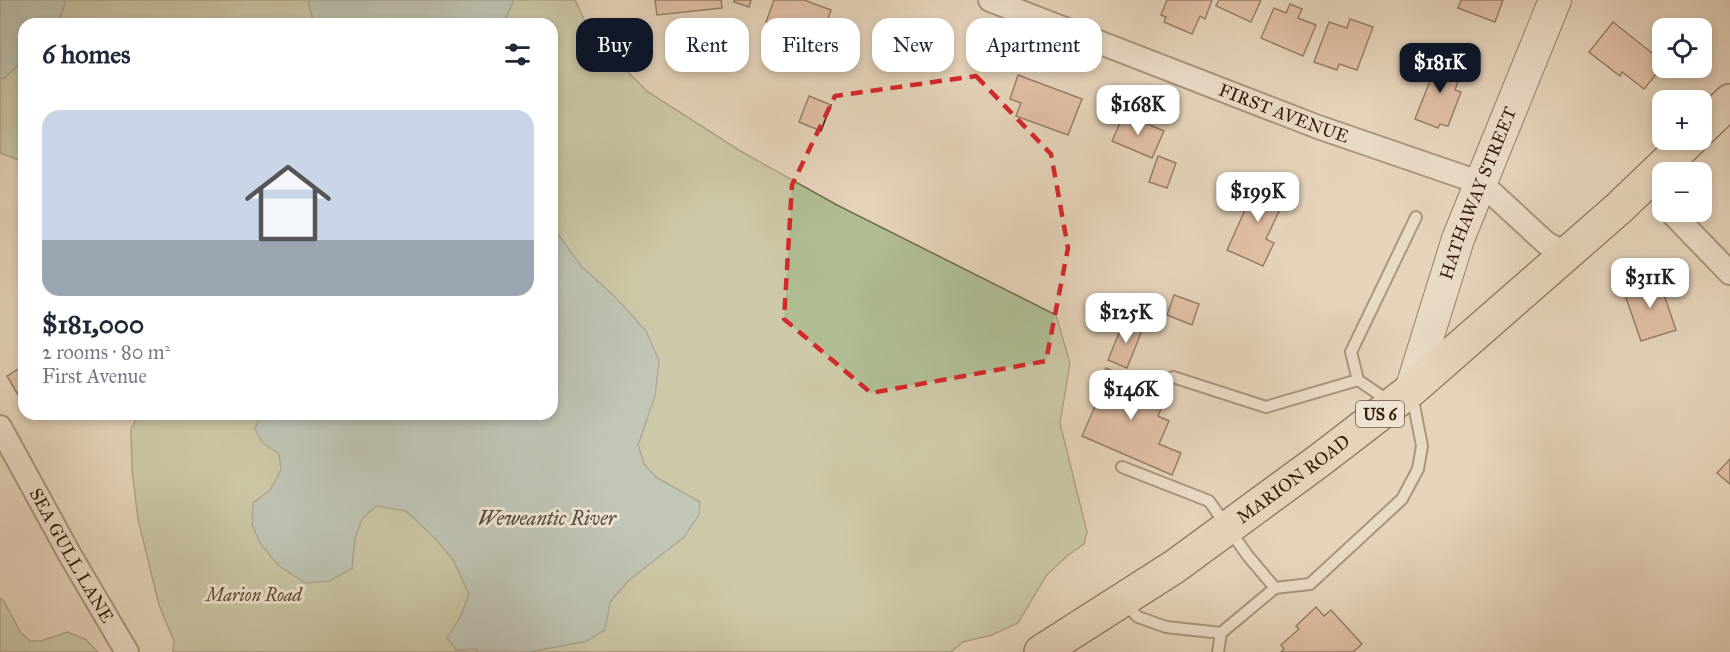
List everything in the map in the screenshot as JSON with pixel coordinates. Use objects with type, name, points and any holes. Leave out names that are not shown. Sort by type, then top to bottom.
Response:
[{"type":"main road","points":[[1712,118],[1730,101]]},
{"type":"main road","name":"MARION ROAD","points":[[1041,652],[1174,567],[1320,460],[1402,397],[1567,254],[1652,194]]},
{"type":"street","name":"FIRST AVENUE","points":[[990,0],[1318,127],[1481,183]]},
{"type":"street","name":"HATHAWAY STREET","points":[[1402,397],[1458,239],[1556,0]]},
{"type":"street","points":[[1481,183],[1546,243],[1567,254]]},
{"type":"street","points":[[1681,222],[1730,273]]},
{"type":"street","name":"SEA GULL LANE","points":[[0,427],[70,555],[127,652]]},
{"type":"lane","points":[[1358,380],[1351,352],[1416,217]]},
{"type":"lane","points":[[1173,377],[1266,407],[1358,380],[1402,397],[1422,446],[1418,469],[1402,499],[1310,584],[1275,588],[1221,633],[1218,652]]},
{"type":"lane","points":[[1122,467],[1209,501],[1248,556],[1275,588]]},
{"type":"lane","points":[[1122,601],[1138,617],[1167,627],[1221,633]]},
{"type":"highlighted area","points":[[976,76],[1051,154],[1068,248],[1046,361],[871,393],[784,319],[792,185],[835,96]]},
{"type":"green space","points":[[66,0],[308,0],[312,18],[60,18]]},
{"type":"green space","points":[[514,0],[575,0],[584,18],[576,18],[576,72],[628,72],[648,92],[742,152],[837,205],[1056,315],[1070,363],[1060,423],[1087,532],[1084,544],[1046,576],[1018,623],[992,635],[963,642],[951,652],[528,652],[587,641],[604,630],[609,603],[629,580],[684,537],[700,502],[657,478],[644,464],[638,445],[646,422],[616,298],[581,266],[558,234],[558,18],[506,18]]},
{"type":"green space","points":[[18,65],[18,160],[0,153],[0,79]]},
{"type":"green space","name":"Marion Road","points":[[136,420],[282,420],[352,568],[355,538],[362,519],[376,506],[406,511],[435,538],[454,561],[469,594],[461,616],[447,639],[458,650],[475,649],[479,652],[173,652],[174,641],[159,605],[138,519],[132,470],[131,429]]},
{"type":"green space","points":[[0,598],[21,633],[30,641],[41,641],[67,632],[85,639],[98,652],[0,652]]},
{"type":"water","points":[[0,0],[66,0],[60,18],[18,18],[18,65],[0,79]]},
{"type":"water","points":[[308,0],[514,0],[506,18],[312,18]]},
{"type":"water","name":"Weweantic River","points":[[558,234],[581,266],[616,298],[646,331],[659,361],[655,396],[638,445],[644,464],[657,478],[700,502],[699,515],[684,537],[629,580],[610,602],[605,630],[587,641],[529,652],[456,650],[447,638],[461,616],[469,594],[454,561],[435,538],[406,511],[376,506],[362,519],[355,538],[352,568],[330,581],[305,583],[278,565],[260,543],[252,524],[253,503],[270,490],[281,470],[279,454],[262,442],[255,429],[259,420],[558,420]]},
{"type":"building","points":[[655,0],[721,0],[722,8],[657,15]]},
{"type":"building","points":[[734,0],[751,0],[749,7],[734,2]]},
{"type":"building","points":[[774,0],[804,0],[831,10],[828,18],[767,18]]},
{"type":"building","points":[[1167,0],[1212,0],[1205,19],[1200,16],[1192,34],[1164,22],[1166,17],[1161,15]]},
{"type":"building","points":[[1219,0],[1261,0],[1251,22],[1216,6]]},
{"type":"building","points":[[1461,0],[1503,0],[1495,22],[1458,8]]},
{"type":"building","points":[[1290,4],[1302,9],[1298,18],[1316,25],[1303,56],[1261,38],[1274,8],[1286,13]]},
{"type":"building","points":[[1350,19],[1373,27],[1357,70],[1339,64],[1337,70],[1314,62],[1329,22],[1347,28]]},
{"type":"building","points":[[1613,22],[1652,53],[1653,78],[1644,89],[1622,72],[1620,76],[1589,52]]},
{"type":"building","points":[[1435,58],[1463,68],[1455,90],[1461,92],[1448,126],[1440,124],[1438,128],[1415,119],[1430,81],[1426,80]]},
{"type":"building","points":[[1018,75],[1082,99],[1068,135],[1016,116],[1021,103],[1010,99]]},
{"type":"building","points":[[809,96],[831,105],[821,131],[799,122]]},
{"type":"building","points":[[1124,114],[1164,131],[1152,158],[1112,141]]},
{"type":"building","points":[[1158,156],[1176,163],[1167,188],[1149,182]]},
{"type":"building","points":[[1259,179],[1288,192],[1266,239],[1274,243],[1263,266],[1227,250]]},
{"type":"building","points":[[1658,277],[1676,330],[1641,341],[1623,289]]},
{"type":"building","points":[[1174,295],[1199,304],[1192,325],[1167,315]]},
{"type":"building","points":[[1124,321],[1143,328],[1127,368],[1108,360]]},
{"type":"building","points":[[1106,368],[1167,394],[1158,416],[1169,421],[1159,444],[1181,453],[1172,475],[1082,436],[1100,395],[1095,393]]},
{"type":"building","points":[[18,369],[18,395],[7,376]]},
{"type":"building","points":[[1730,459],[1730,484],[1717,473]]},
{"type":"building","points":[[1316,607],[1324,616],[1331,610],[1362,644],[1353,652],[1281,652],[1284,649],[1281,645],[1299,629],[1296,626]]}]
